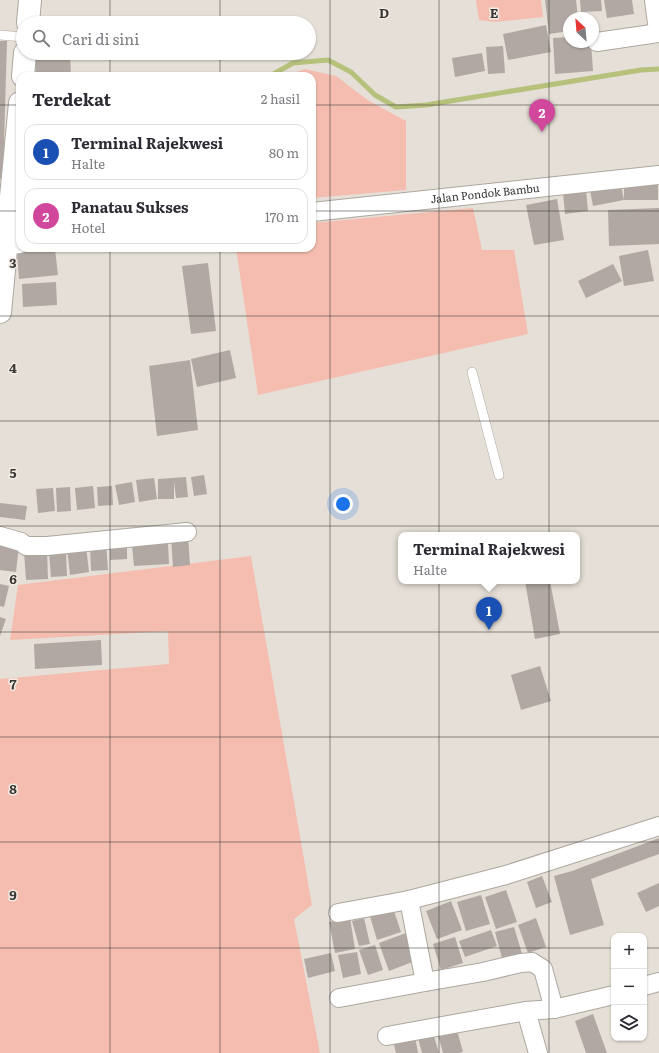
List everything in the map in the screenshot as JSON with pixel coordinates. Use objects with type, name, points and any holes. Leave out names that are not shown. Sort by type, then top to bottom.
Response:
[{"type":"street","points":[[29,16],[30,0]]},
{"type":"street","points":[[656,0],[659,23]]},
{"type":"street","points":[[599,42],[659,33]]},
{"type":"street","points":[[23,72],[24,60]]},
{"type":"street","points":[[0,312],[9,241],[7,200],[16,133]]},
{"type":"street","name":"Jalan Pondok Bambu","points":[[316,212],[659,174]]},
{"type":"street","points":[[0,536],[21,542],[26,546],[47,546],[187,532]]},
{"type":"street","points":[[338,913],[408,900],[506,875],[659,826]]},
{"type":"street","points":[[408,900],[425,982]]},
{"type":"street","points":[[339,998],[532,962],[543,970],[554,1009]]},
{"type":"street","points":[[647,985],[659,982]]},
{"type":"street","points":[[387,1036],[526,1011],[554,1009],[611,996]]},
{"type":"street","points":[[526,1011],[538,1053]]},
{"type":"lane","points":[[0,35],[16,36]]},
{"type":"lane","points":[[472,372],[499,476]]},
{"type":"shaded area","points":[[476,0],[541,0],[543,17],[495,22],[479,20]]},
{"type":"shaded area","points":[[305,69],[336,76],[369,101],[406,121],[406,190],[316,198],[316,72],[297,72]]},
{"type":"shaded area","points":[[473,208],[482,250],[514,250],[528,334],[258,395],[237,252],[316,252],[316,223]]},
{"type":"shaded area","points":[[251,556],[312,905],[294,919],[320,1053],[0,1053],[0,679],[169,664],[168,631],[10,640],[18,585]]},
{"type":"building","points":[[545,0],[576,0],[577,12],[563,12],[563,32],[549,34]]},
{"type":"building","points":[[580,0],[601,0],[602,11],[581,12]]},
{"type":"building","points":[[604,0],[632,0],[634,14],[607,18]]},
{"type":"building","points":[[546,25],[551,52],[508,60],[503,34]]},
{"type":"building","points":[[563,37],[563,48],[591,48],[593,71],[555,74],[553,38]]},
{"type":"building","points":[[0,41],[7,41],[3,179],[0,179]]},
{"type":"building","points":[[503,46],[505,73],[488,74],[486,47]]},
{"type":"building","points":[[482,53],[485,71],[455,77],[452,58]]},
{"type":"building","points":[[35,60],[70,60],[71,72],[36,72]]},
{"type":"building","points":[[624,183],[658,183],[658,200],[624,200]]},
{"type":"building","points":[[621,185],[624,200],[593,206],[590,190]]},
{"type":"building","points":[[586,190],[588,211],[565,214],[563,192]]},
{"type":"building","points":[[557,199],[564,240],[534,245],[526,205]]},
{"type":"building","points":[[659,208],[659,244],[609,246],[608,210]]},
{"type":"building","points":[[648,250],[654,281],[624,286],[619,256]]},
{"type":"building","points":[[55,252],[58,275],[19,279],[17,253]]},
{"type":"building","points":[[208,263],[216,331],[191,334],[182,266]]},
{"type":"building","points":[[613,264],[622,281],[586,298],[578,281]]},
{"type":"building","points":[[56,282],[57,305],[23,307],[22,284]]},
{"type":"building","points":[[230,350],[236,378],[197,387],[191,359]]},
{"type":"building","points":[[190,360],[198,430],[157,436],[149,366]]},
{"type":"building","points":[[204,475],[207,494],[194,496],[191,477]]},
{"type":"building","points":[[186,477],[188,497],[176,498],[174,481],[174,499],[158,499],[158,479]]},
{"type":"building","points":[[154,478],[157,499],[139,502],[136,480]]},
{"type":"building","points":[[132,482],[135,502],[119,505],[115,485]]},
{"type":"building","points":[[93,486],[95,508],[77,510],[75,488]]},
{"type":"building","points":[[112,486],[113,505],[98,506],[97,487]]},
{"type":"building","points":[[70,487],[71,511],[57,512],[56,488]]},
{"type":"building","points":[[53,488],[55,511],[38,513],[36,489]]},
{"type":"building","points":[[0,503],[27,506],[25,520],[0,517]]},
{"type":"building","points":[[188,536],[190,565],[173,567],[171,538]]},
{"type":"building","points":[[0,543],[19,545],[16,572],[0,570]]},
{"type":"building","points":[[106,543],[108,570],[91,571],[90,544]]},
{"type":"building","points":[[127,543],[127,559],[110,560],[110,544]]},
{"type":"building","points":[[168,543],[169,564],[134,566],[132,545]]},
{"type":"building","points":[[86,546],[89,572],[70,575],[67,548]]},
{"type":"building","points":[[47,550],[48,579],[26,580],[24,552]]},
{"type":"building","points":[[66,552],[67,576],[51,577],[49,553]]},
{"type":"building","points":[[0,584],[9,586],[4,607],[0,606]]},
{"type":"building","points":[[526,584],[551,584],[560,634],[535,639]]},
{"type":"building","points":[[0,617],[6,619],[0,636]]},
{"type":"building","points":[[101,640],[102,665],[35,669],[34,644]]},
{"type":"building","points":[[540,666],[551,701],[521,710],[511,675]]},
{"type":"building","points":[[659,838],[659,854],[591,879],[604,925],[570,935],[554,876],[572,871]]},
{"type":"building","points":[[542,876],[552,902],[536,908],[527,882]]},
{"type":"building","points":[[659,883],[659,906],[646,912],[637,893]]},
{"type":"building","points":[[506,890],[517,922],[496,929],[485,897]]},
{"type":"building","points":[[481,895],[490,924],[466,931],[457,902]]},
{"type":"building","points":[[451,901],[462,930],[437,939],[426,911]]},
{"type":"building","points":[[392,905],[401,932],[377,940],[369,913]]},
{"type":"building","points":[[350,918],[355,949],[335,953],[329,922]]},
{"type":"building","points":[[364,918],[370,944],[359,946],[352,921]]},
{"type":"building","points":[[536,918],[546,947],[528,953],[518,925]]},
{"type":"building","points":[[514,927],[523,957],[503,962],[495,932]]},
{"type":"building","points":[[491,930],[497,946],[465,957],[459,941]]},
{"type":"building","points":[[406,933],[415,961],[389,971],[379,943]]},
{"type":"building","points":[[455,937],[463,963],[441,970],[433,944]]},
{"type":"building","points":[[375,945],[383,970],[368,975],[359,950]]},
{"type":"building","points":[[357,952],[361,974],[343,978],[338,955]]},
{"type":"building","points":[[331,953],[335,971],[308,978],[304,959]]},
{"type":"building","points":[[593,1014],[607,1053],[586,1053],[575,1021]]},
{"type":"building","points":[[457,1030],[463,1052],[443,1053],[438,1035]]},
{"type":"building","points":[[433,1033],[439,1053],[422,1053],[418,1038]]},
{"type":"building","points":[[415,1036],[418,1053],[396,1053],[393,1041]]},
{"type":"waterway","points":[[277,72],[293,63],[328,60],[351,72],[375,95],[396,107],[426,105],[641,70],[659,69]]},
{"type":"place","name":"Panatau Sukses","points":[[542,132]]},
{"type":"place","name":"Terminal Rajekwesi","points":[[489,630]]}]
